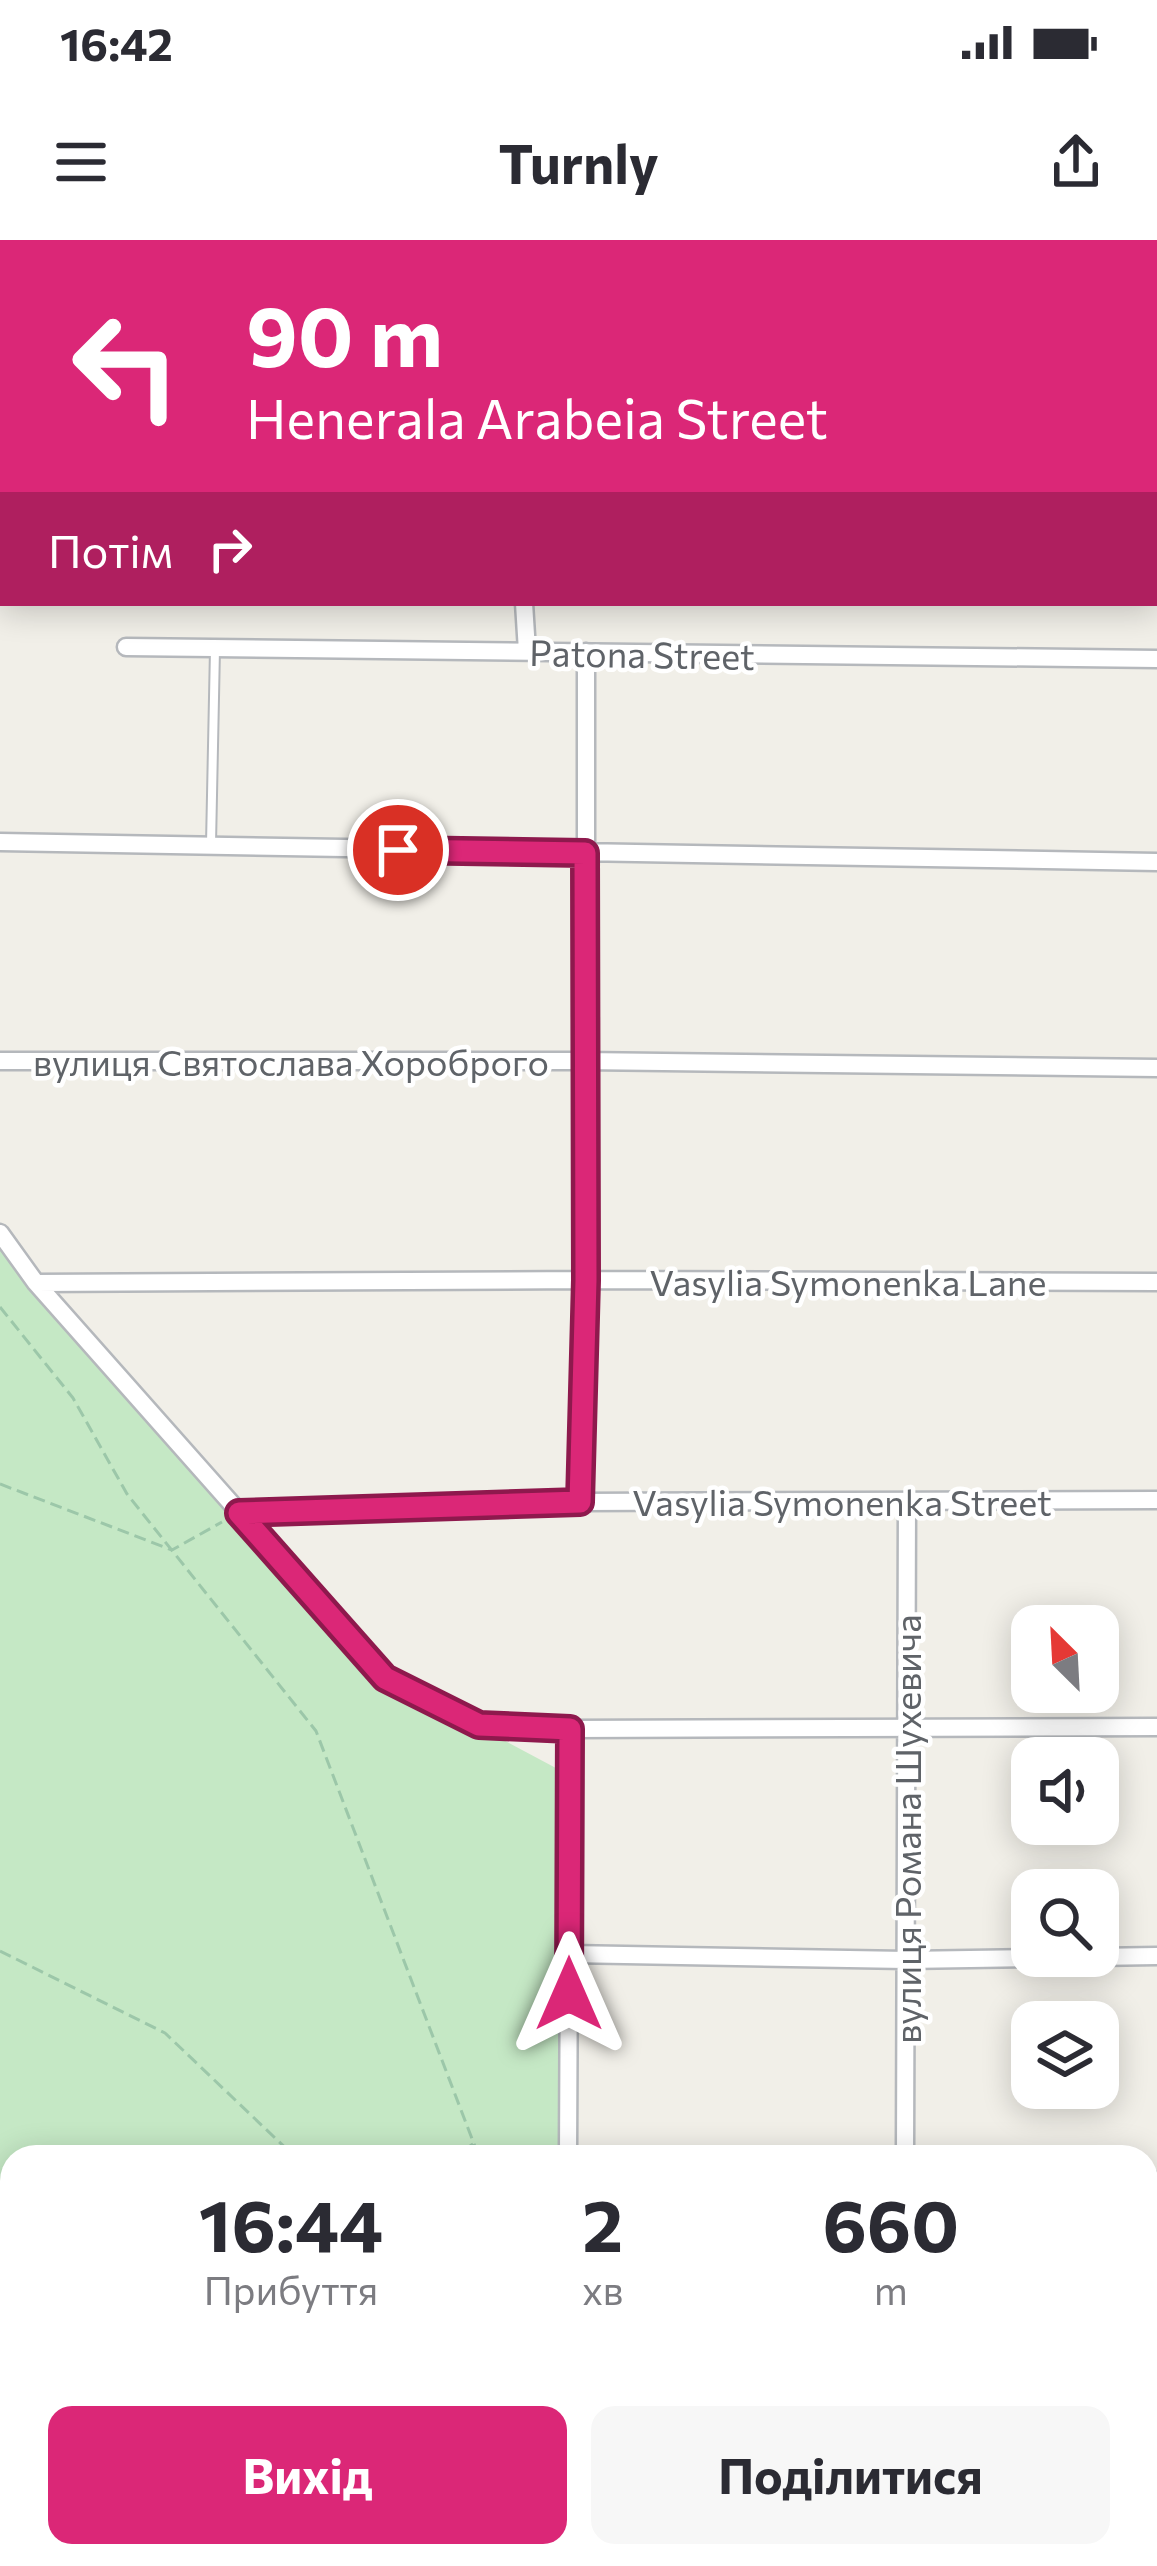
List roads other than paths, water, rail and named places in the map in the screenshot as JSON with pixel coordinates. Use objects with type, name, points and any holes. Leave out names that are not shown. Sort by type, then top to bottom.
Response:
[{"type":"street","points":[[524,606],[527,651]]},
{"type":"street","name":"Patona Street","points":[[126,646],[1157,659]]},
{"type":"street","points":[[580,1502],[586,1280],[586,652]]},
{"type":"street","points":[[0,842],[1157,862]]},
{"type":"street","name":"вулиця Святослава Хороброго","points":[[0,1061],[584,1060],[1157,1068]]},
{"type":"street","points":[[0,1234],[36,1283],[385,1678],[479,1725],[570,1729],[1157,1727]]},
{"type":"street","name":"Vasylia Symonenka Lane","points":[[36,1283],[1157,1282]]},
{"type":"street","name":"Vasylia Symonenka Street","points":[[239,1513],[580,1502],[1157,1500]]},
{"type":"street","name":"вулиця Романа Шухевича","points":[[905,2145],[907,1501]]},
{"type":"street","points":[[568,2145],[570,1729]]},
{"type":"street","points":[[569,1954],[906,1960],[1157,1956]]},
{"type":"lane","points":[[211,846],[215,648]]}]
